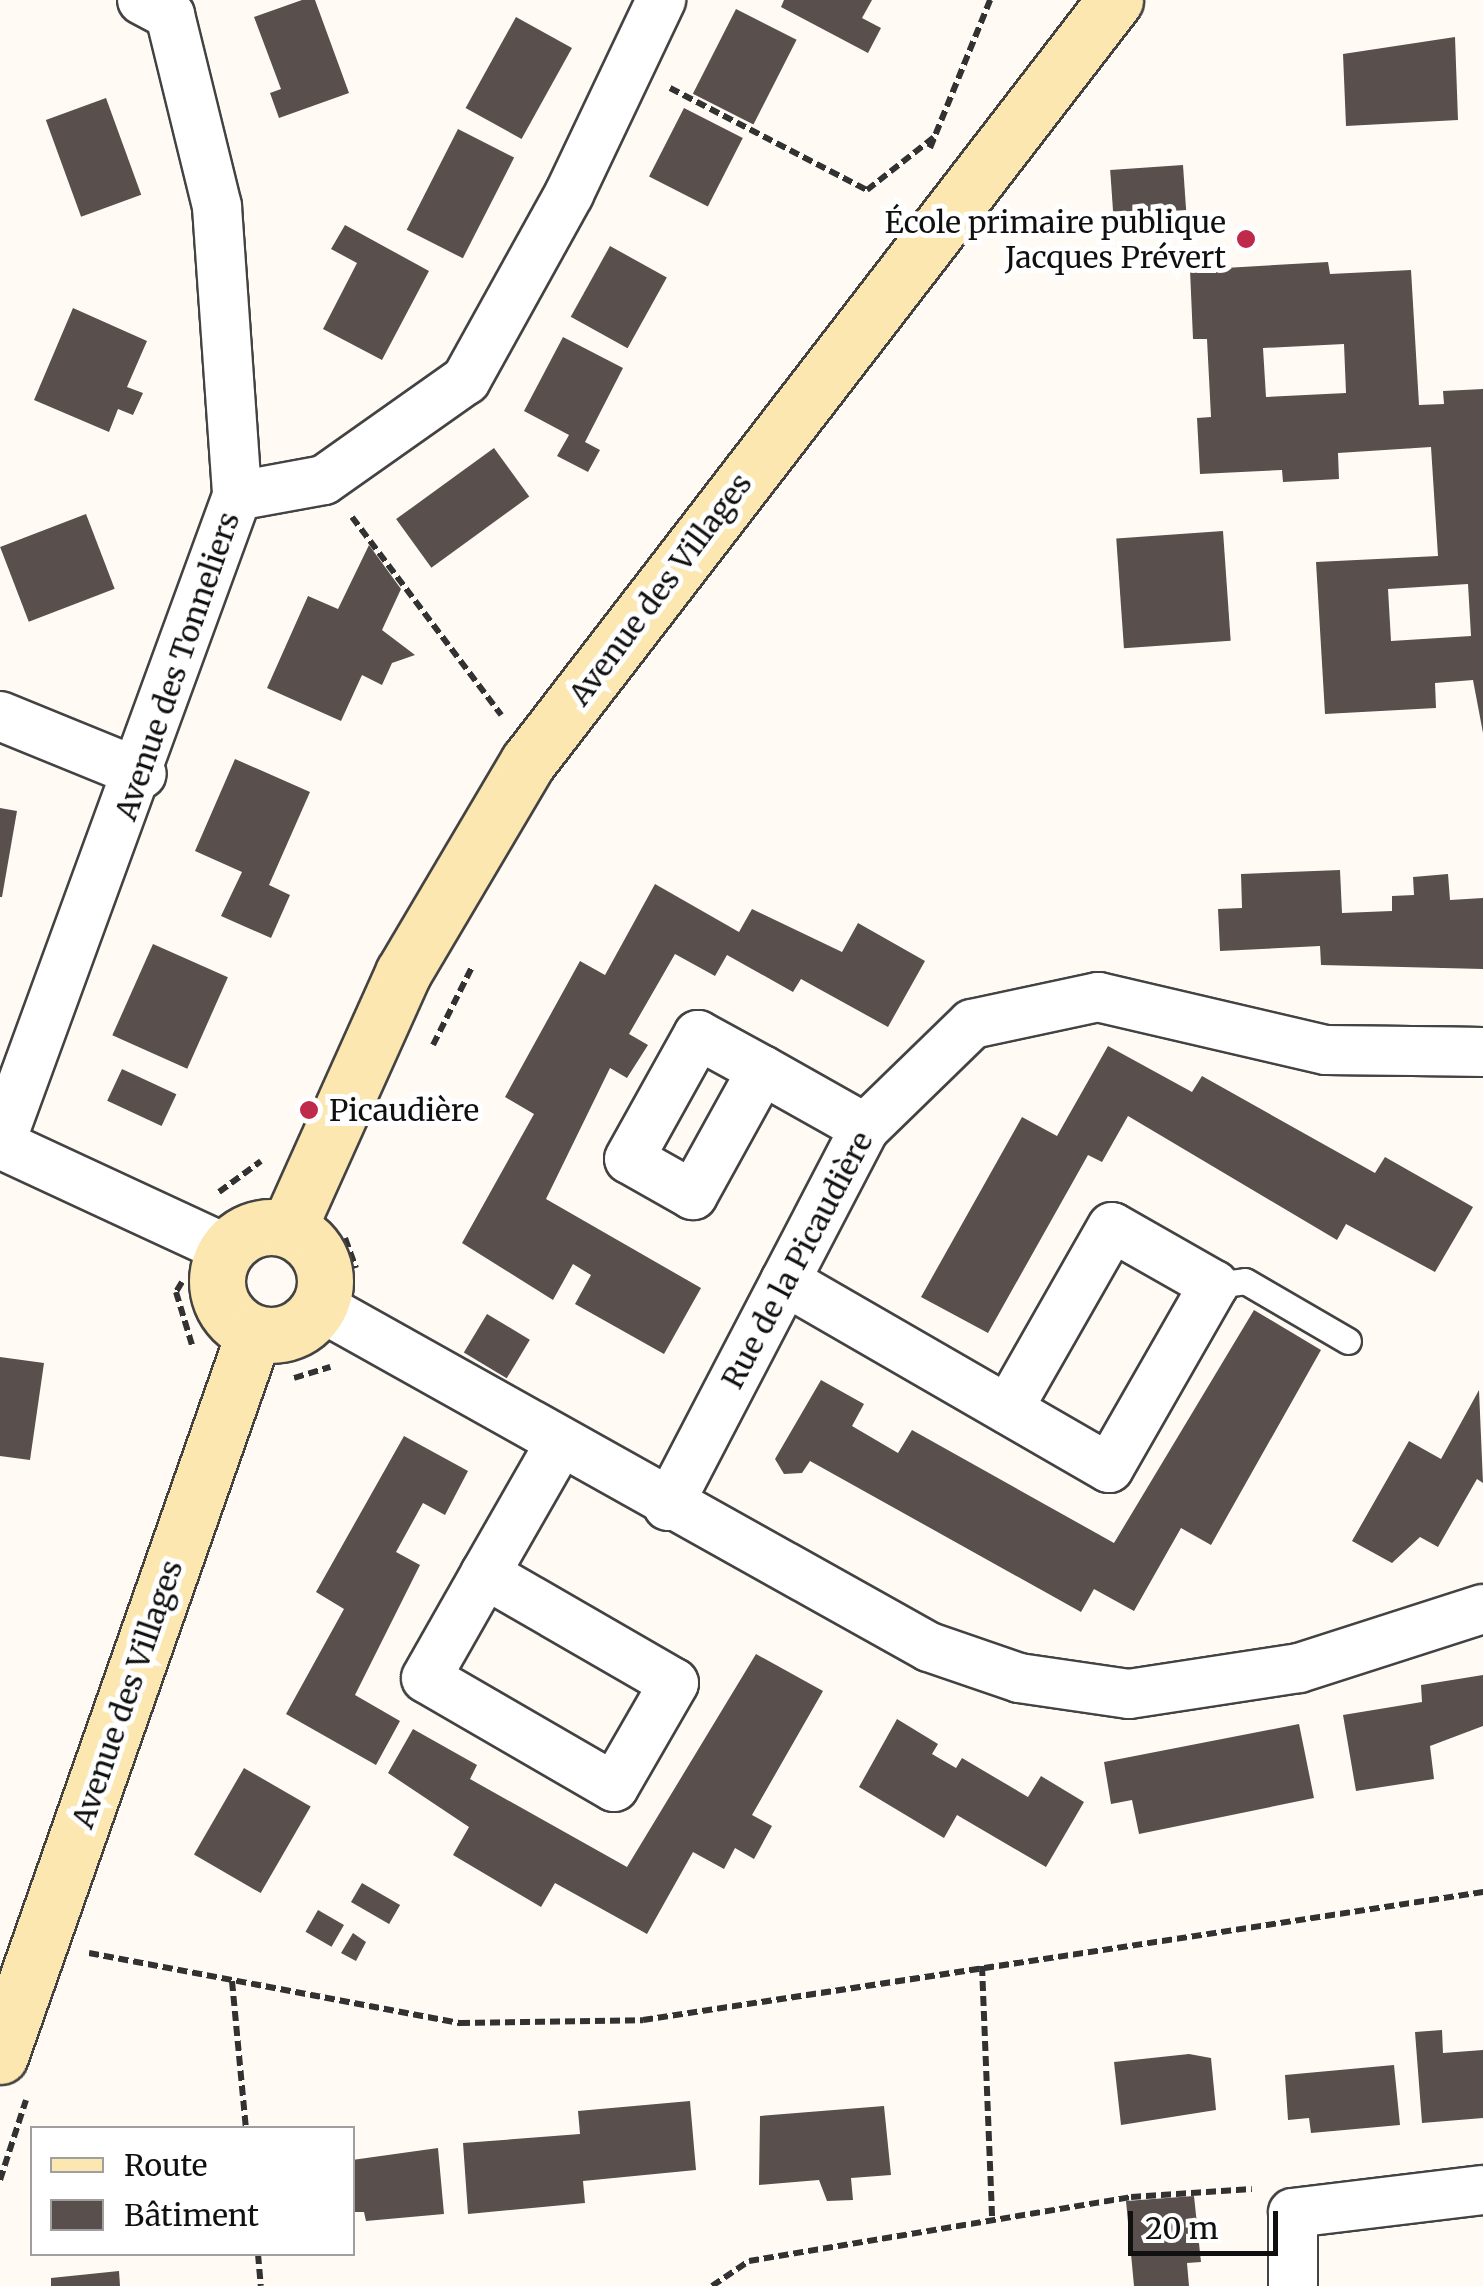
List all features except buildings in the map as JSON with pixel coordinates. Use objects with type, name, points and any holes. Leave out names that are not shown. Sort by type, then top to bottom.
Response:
[{"type":"street","points":[[142,0],[170,15],[217,207],[237,496]]},
{"type":"street","name":"Avenue des Tonneliers","points":[[0,1144],[142,774],[237,496],[324,480],[466,380],[634,69],[661,0]]},
{"type":"street","name":"Avenue des Villages","points":[[288,1229],[402,973],[528,762],[1115,0]]},
{"type":"street","points":[[0,716],[142,774]]},
{"type":"street","name":"Rue de la Picaudière","points":[[668,1506],[865,1128],[972,1024],[1098,997],[1326,1050],[1483,1052]]},
{"type":"street","points":[[762,1070],[865,1128]]},
{"type":"street","points":[[0,1144],[226,1249]]},
{"type":"street","points":[[784,1281],[1109,1468],[1214,1285],[1112,1227],[1008,1409]]},
{"type":"street","points":[[341,1295],[300,1328],[254,1333],[220,1303],[226,1249],[253,1229],[288,1229],[323,1265],[341,1295],[559,1445],[929,1647],[1019,1678],[1129,1694],[1299,1668],[1483,1609]]},
{"type":"street","name":"Avenue des Villages","points":[[0,2056],[254,1333]]},
{"type":"street","points":[[485,1574],[674,1683],[614,1787],[426,1678],[485,1574],[559,1445]]},
{"type":"street","points":[[1294,2286],[1293,2212],[1483,2190]]},
{"type":"lane","points":[[1214,1285],[1245,1281],[1348,1341]]},
{"type":"path","points":[[634,69],[866,190],[934,136]]},
{"type":"path","points":[[324,480],[508,724]]},
{"type":"path","points":[[423,1064],[477,958]]},
{"type":"path","points":[[341,1295],[348,1228]]},
{"type":"path","points":[[39,1944],[460,2024],[643,2020],[1483,1892]]},
{"type":"path","points":[[982,1966],[992,2220]]},
{"type":"path","points":[[232,1980],[246,2126]]},
{"type":"path","points":[[712,2286],[749,2261],[992,2220],[1247,2186],[1293,2212]]},
{"type":"path","points":[[258,2256],[260,2286]]},
{"type":"place","name":"École primaire publique Jacques Prévert","points":[[1246,239]]},
{"type":"place","name":"Picaudière","points":[[309,1110]]}]
